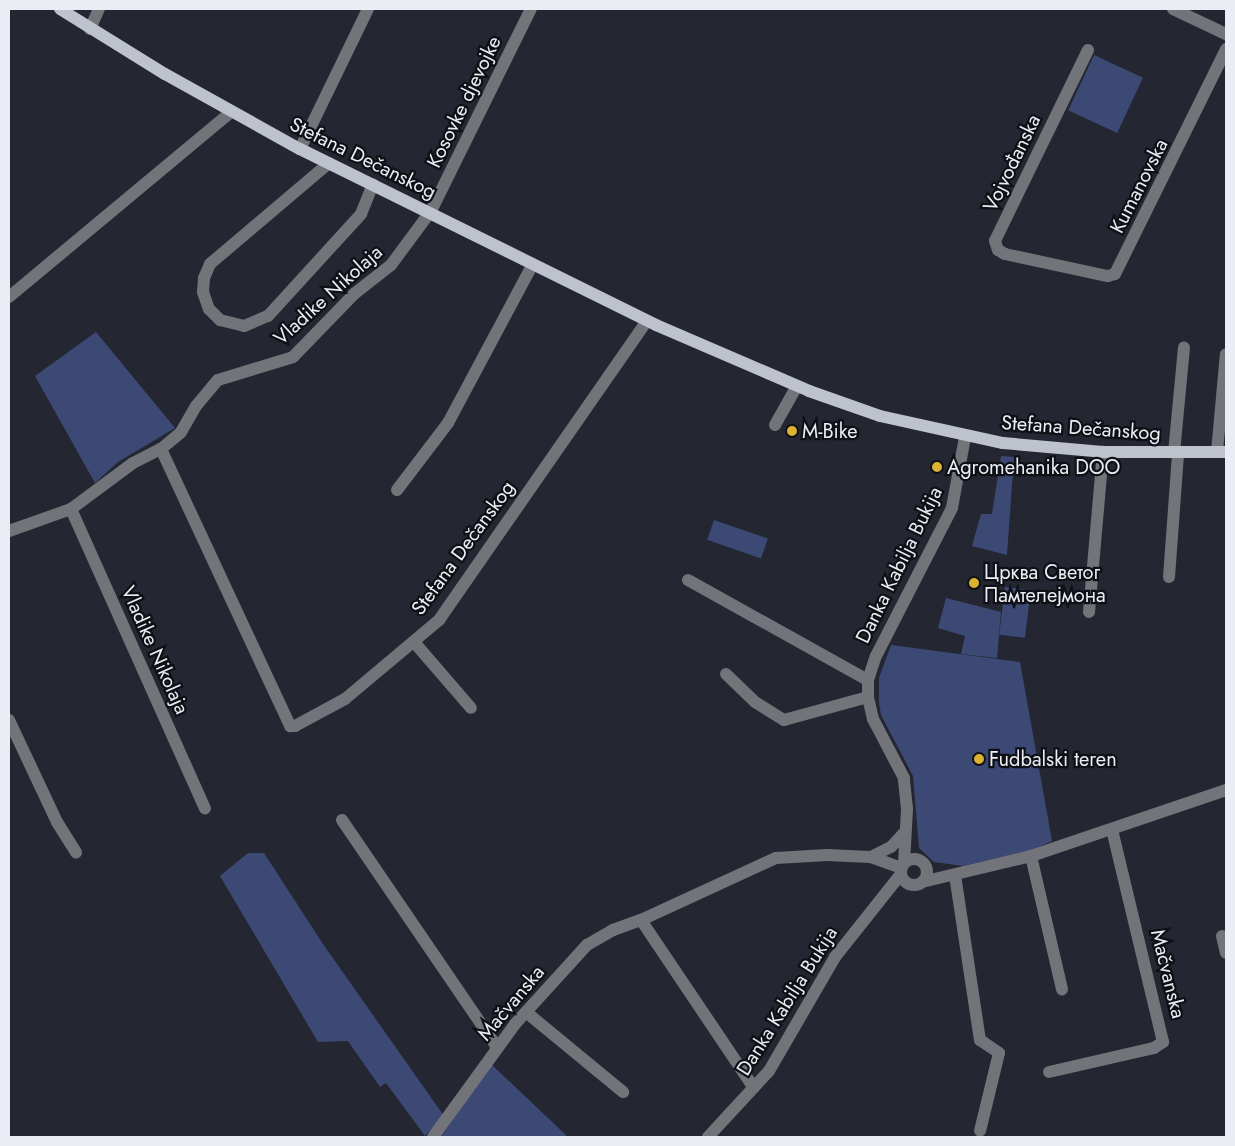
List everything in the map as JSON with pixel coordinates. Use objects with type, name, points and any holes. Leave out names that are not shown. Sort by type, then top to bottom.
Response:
[{"type":"main road","name":"Stefana Dečanskog","points":[[60,9],[90,29],[231,112],[300,149],[431,211],[647,321],[797,386],[880,416],[965,437],[1037,447],[1103,452],[1222,452]]},
{"type":"street","points":[[90,29],[99,9]]},
{"type":"street","points":[[300,149],[368,9]]},
{"type":"street","name":"Kosovke djevojke","points":[[431,211],[531,9]]},
{"type":"street","points":[[1174,9],[1226,34]]},
{"type":"street","name":"Kumanovska","points":[[1044,264],[1094,274],[1116,274],[1226,49]]},
{"type":"street","name":"Vojvođanska","points":[[1044,264],[1005,254],[998,250],[995,241],[1088,50]]},
{"type":"street","points":[[9,297],[231,112]]},
{"type":"street","points":[[329,163],[210,264],[204,278],[203,292],[209,309],[220,320],[244,326],[268,316],[361,214],[373,184]]},
{"type":"street","name":"Vladike Nikolaja","points":[[9,531],[71,508],[133,463],[161,449],[181,432],[196,406],[218,380],[293,357],[354,294],[391,265],[431,211]]},
{"type":"street","points":[[396,490],[448,423],[533,264]]},
{"type":"street","name":"Stefana Dečanskog","points":[[161,449],[290,726],[345,699],[439,620],[647,321]]},
{"type":"street","name":"Stefana Dečanskog","points":[[1176,453],[1184,347]]},
{"type":"street","name":"Stefana Dečanskog","points":[[1222,452],[1226,354]]},
{"type":"street","points":[[775,425],[797,386]]},
{"type":"street","name":"Danka Kabilja Bukija","points":[[921,861],[910,846],[904,778],[873,719],[868,697],[868,680],[876,656],[952,508],[965,437]]},
{"type":"street","points":[[1089,612],[1103,452]]},
{"type":"street","points":[[1169,577],[1176,453]]},
{"type":"street","name":"Vladike Nikolaja","points":[[71,508],[205,808]]},
{"type":"street","points":[[688,580],[868,680]]},
{"type":"street","points":[[414,642],[471,708]]},
{"type":"street","points":[[726,674],[755,702],[784,720],[868,697]]},
{"type":"street","points":[[9,720],[57,822],[76,852]]},
{"type":"street","points":[[907,819],[904,832],[902,868],[906,882],[918,883],[1031,856],[1226,790]]},
{"type":"street","points":[[342,820],[497,1047]]},
{"type":"street","name":"Mačvanska","points":[[1048,1072],[1154,1048],[1163,1042],[1112,829]]},
{"type":"street","points":[[870,857],[891,847],[904,832]]},
{"type":"street","name":"Mačvanska","points":[[433,1137],[497,1047],[526,1012],[587,946],[613,930],[641,920],[776,858],[827,855],[870,857]]},
{"type":"street","points":[[1031,856],[1062,989]]},
{"type":"street","points":[[870,857],[902,868]]},
{"type":"street","points":[[876,907],[918,883],[927,872],[921,861]]},
{"type":"street","points":[[876,907],[902,868],[921,861],[941,870],[961,874]]},
{"type":"street","points":[[961,874],[980,1040],[999,1053],[980,1131]]},
{"type":"street","name":"Danka Kabilja Bukija","points":[[708,1137],[754,1088],[798,1024],[835,957],[855,929],[876,907]]},
{"type":"street","points":[[641,920],[754,1088]]},
{"type":"street","points":[[1222,936],[1226,953]]},
{"type":"street","points":[[526,1012],[623,1092]]},
{"type":"shaded area","points":[[1094,55],[1143,78],[1117,133],[1068,110]]},
{"type":"shaded area","points":[[96,332],[175,428],[118,462],[95,483],[35,376]]},
{"type":"shaded area","points":[[1001,456],[1014,457],[1007,555],[972,546],[981,514],[992,514]]},
{"type":"shaded area","points":[[714,520],[768,539],[761,558],[707,540]]},
{"type":"shaded area","points":[[1005,587],[1031,590],[1025,638],[999,635]]},
{"type":"shaded area","points":[[946,598],[1001,612],[997,658],[961,654],[965,636],[938,628]]},
{"type":"shaded area","name":"Fudbalski teren","points":[[891,645],[1020,662],[1052,841],[1029,851],[963,866],[934,862],[919,848],[913,776],[881,715],[879,703],[879,678]]},
{"type":"shaded area","points":[[248,853],[264,853],[323,944],[444,1116],[425,1136],[386,1083],[380,1087],[348,1041],[318,1042],[220,876]]},
{"type":"shaded area","points":[[491,1064],[568,1137],[441,1137]]},
{"type":"place","name":"M-Bike","points":[[792,431]]},
{"type":"place","name":"Agromehanika DOO","points":[[937,467]]},
{"type":"place","name":"Црква Светог Памтелејмона","points":[[974,583]]},
{"type":"place","name":"Fudbalski teren","points":[[979,759]]}]
